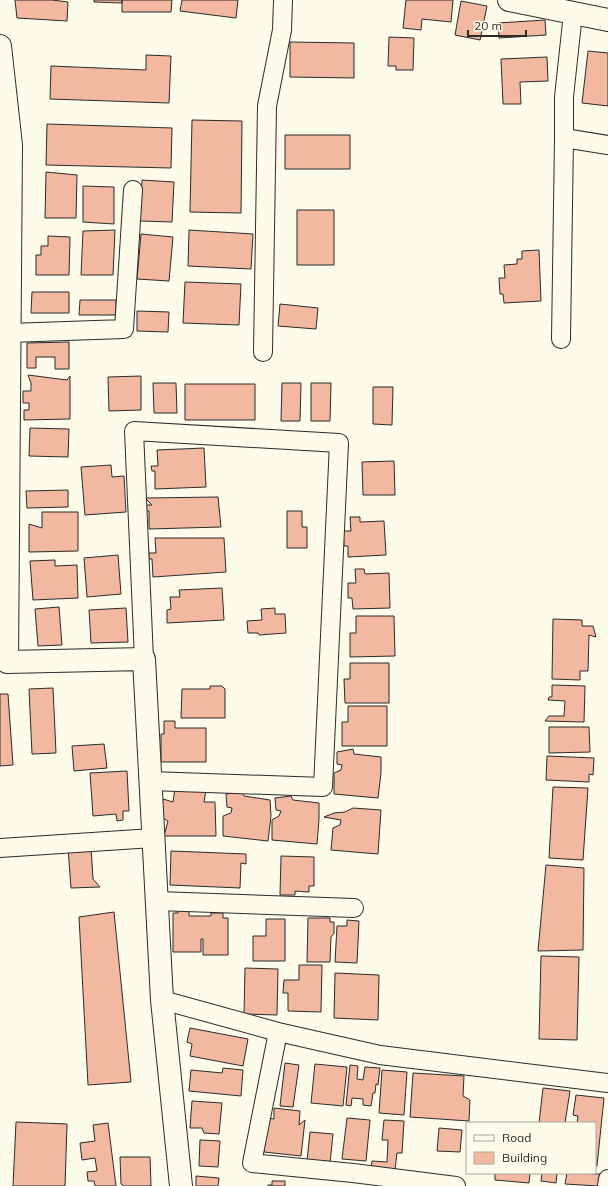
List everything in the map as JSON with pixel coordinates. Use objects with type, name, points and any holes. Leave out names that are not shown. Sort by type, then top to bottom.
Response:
[{"type":"street","points":[[263,352],[267,106],[282,30],[283,0]]},
{"type":"street","points":[[509,0],[608,20]]},
{"type":"street","points":[[561,339],[564,97],[573,13]]},
{"type":"street","points":[[0,46],[6,146],[9,333],[4,455],[3,662],[144,659]]},
{"type":"street","points":[[564,138],[608,145]]},
{"type":"street","points":[[9,333],[124,329],[133,190]]},
{"type":"street","points":[[150,781],[323,787],[339,443],[134,431],[150,781],[162,1000],[181,1186]]},
{"type":"street","points":[[0,848],[153,838]]},
{"type":"street","points":[[157,901],[354,908]]},
{"type":"street","points":[[162,1000],[278,1032],[380,1055],[608,1083]]},
{"type":"street","points":[[278,1032],[252,1162],[456,1186]]},
{"type":"street","points":[[607,1186],[608,1179]]},
{"type":"building","points":[[15,0],[52,0],[68,2],[67,21],[17,18]]},
{"type":"building","points":[[94,0],[122,0],[122,3],[94,2]]},
{"type":"building","points":[[122,0],[172,0],[171,12],[122,12]]},
{"type":"building","points":[[182,0],[238,0],[236,18],[180,11]]},
{"type":"building","points":[[406,0],[453,0],[451,22],[422,19],[421,30],[403,28]]},
{"type":"building","points":[[461,1],[487,6],[480,40],[455,35]]},
{"type":"building","points":[[545,20],[546,35],[499,38],[498,23]]},
{"type":"building","points":[[389,37],[414,38],[413,70],[396,70],[396,66],[388,66]]},
{"type":"building","points":[[290,42],[354,43],[354,78],[290,77]]},
{"type":"building","points":[[588,51],[608,53],[608,106],[582,103]]},
{"type":"building","points":[[146,55],[171,56],[169,103],[50,99],[51,66],[146,70]]},
{"type":"building","points":[[547,57],[548,81],[520,82],[521,104],[503,104],[501,59]]},
{"type":"building","points":[[192,120],[242,121],[241,213],[190,212]]},
{"type":"building","points":[[47,124],[172,128],[171,168],[46,165]]},
{"type":"building","points":[[285,135],[350,135],[350,169],[285,169]]},
{"type":"building","points":[[46,172],[77,175],[76,218],[45,218]]},
{"type":"building","points":[[142,180],[174,182],[172,222],[140,221]]},
{"type":"building","points":[[83,186],[114,187],[114,224],[83,222]]},
{"type":"building","points":[[297,210],[334,210],[334,265],[297,265]]},
{"type":"building","points":[[115,230],[113,275],[81,275],[83,231]]},
{"type":"building","points":[[189,230],[253,234],[251,269],[188,266]]},
{"type":"building","points":[[141,234],[173,237],[169,281],[137,279]]},
{"type":"building","points":[[48,236],[70,237],[69,275],[36,275],[36,255],[41,255],[41,246],[48,246]]},
{"type":"building","points":[[539,250],[541,301],[504,303],[503,294],[500,294],[499,278],[505,278],[504,265],[517,264],[517,259],[522,259],[522,251]]},
{"type":"building","points":[[185,282],[241,284],[239,325],[183,323]]},
{"type":"building","points":[[32,292],[69,292],[69,313],[31,313]]},
{"type":"building","points":[[80,300],[116,300],[116,315],[79,315]]},
{"type":"building","points":[[280,304],[318,308],[316,329],[278,326]]},
{"type":"building","points":[[137,311],[169,312],[168,332],[137,331]]},
{"type":"building","points":[[69,342],[69,369],[55,369],[55,357],[36,357],[36,368],[27,368],[27,343]]},
{"type":"building","points":[[28,375],[67,380],[70,376],[70,419],[24,420],[24,410],[29,410],[29,403],[23,403],[23,391],[31,391],[31,383]]},
{"type":"building","points":[[141,376],[141,410],[109,411],[108,377]]},
{"type":"building","points":[[153,383],[176,383],[177,413],[154,413]]},
{"type":"building","points":[[282,383],[301,383],[300,421],[281,421]]},
{"type":"building","points":[[311,383],[331,383],[330,421],[311,421]]},
{"type":"building","points":[[185,384],[255,384],[255,420],[185,420]]},
{"type":"building","points":[[373,387],[393,387],[392,425],[373,424]]},
{"type":"building","points":[[30,428],[69,429],[68,457],[29,456]]},
{"type":"building","points":[[204,448],[206,487],[155,489],[155,471],[152,471],[151,466],[158,466],[157,450]]},
{"type":"building","points":[[394,461],[395,495],[363,495],[362,462]]},
{"type":"building","points":[[111,465],[112,477],[124,476],[126,512],[85,515],[81,467]]},
{"type":"building","points":[[68,490],[68,507],[27,508],[26,491]]},
{"type":"building","points":[[218,497],[221,527],[149,529],[149,511],[145,511],[145,505],[152,505],[145,498]]},
{"type":"building","points":[[287,511],[302,511],[302,527],[307,527],[307,548],[287,548]]},
{"type":"building","points":[[42,512],[78,512],[78,551],[29,552],[29,524],[42,528]]},
{"type":"building","points":[[350,517],[360,517],[360,522],[384,521],[386,555],[348,557],[348,546],[344,546],[343,531],[351,531]]},
{"type":"building","points":[[155,538],[224,538],[226,572],[153,577],[152,559],[149,559],[149,553],[156,553]]},
{"type":"building","points":[[118,555],[121,594],[87,597],[84,558]]},
{"type":"building","points":[[55,560],[55,566],[77,565],[78,598],[33,600],[30,561]]},
{"type":"building","points":[[355,569],[364,569],[365,574],[389,573],[390,608],[353,609],[352,598],[348,598],[348,583],[356,583]]},
{"type":"building","points":[[222,588],[224,620],[167,623],[167,610],[171,609],[170,597],[180,597],[179,590]]},
{"type":"building","points":[[59,607],[62,645],[38,646],[35,609]]},
{"type":"building","points":[[126,608],[128,642],[91,643],[89,610]]},
{"type":"building","points":[[275,608],[275,614],[285,614],[286,633],[259,635],[258,633],[248,633],[247,621],[262,620],[261,609]]},
{"type":"building","points":[[356,616],[394,616],[395,656],[350,657],[350,633],[356,633]]},
{"type":"building","points":[[553,619],[582,620],[582,626],[593,626],[596,637],[589,635],[588,671],[580,671],[580,680],[552,679]]},
{"type":"building","points":[[350,663],[389,663],[389,703],[345,703],[344,679],[350,679]]},
{"type":"building","points":[[552,685],[585,686],[584,722],[545,721],[549,716],[564,716],[565,701],[548,700],[549,697],[552,697]]},
{"type":"building","points":[[210,686],[222,686],[225,689],[225,718],[181,718],[182,689],[210,689]]},
{"type":"building","points":[[53,688],[56,753],[32,754],[29,689]]},
{"type":"building","points":[[0,694],[8,694],[13,765],[0,766]]},
{"type":"building","points":[[348,706],[387,706],[387,746],[342,746],[342,722],[348,722]]},
{"type":"building","points":[[164,721],[175,721],[175,728],[206,728],[206,762],[161,762],[161,734],[164,734]]},
{"type":"building","points":[[549,727],[589,727],[590,752],[549,753]]},
{"type":"building","points":[[104,744],[107,768],[74,771],[72,746]]},
{"type":"building","points":[[353,749],[354,754],[381,757],[378,798],[334,794],[334,773],[341,770],[342,765],[337,764],[337,752]]},
{"type":"building","points":[[547,756],[594,758],[593,775],[589,774],[589,782],[546,780]]},
{"type":"building","points":[[127,771],[129,811],[123,811],[123,820],[117,821],[116,814],[93,816],[90,773]]},
{"type":"building","points":[[553,787],[588,788],[583,860],[549,858]]},
{"type":"building","points":[[175,788],[206,790],[204,802],[215,802],[216,836],[164,836],[168,821],[161,817],[163,799],[173,802]]},
{"type":"building","points":[[242,792],[244,796],[270,800],[271,816],[268,841],[223,836],[223,816],[231,813],[232,808],[227,807],[226,794]]},
{"type":"building","points":[[291,796],[293,800],[319,803],[317,844],[272,840],[272,820],[279,816],[281,811],[276,810],[275,798]]},
{"type":"building","points":[[353,808],[381,810],[378,854],[331,850],[333,828],[340,825],[341,820],[324,817],[334,813],[345,812]]},
{"type":"building","points":[[91,847],[93,879],[100,887],[71,888],[68,848]]},
{"type":"building","points":[[171,851],[246,854],[246,864],[241,863],[240,888],[170,885]]},
{"type":"building","points":[[281,856],[314,857],[314,886],[309,886],[309,892],[295,891],[295,895],[280,895]]},
{"type":"building","points":[[546,865],[584,868],[583,950],[538,951]]},
{"type":"building","points":[[178,910],[189,910],[189,916],[211,916],[211,913],[223,913],[223,918],[228,918],[228,955],[203,955],[203,939],[201,939],[201,952],[173,952],[173,913],[178,913]]},
{"type":"building","points":[[114,912],[131,1082],[88,1085],[79,917]]},
{"type":"building","points":[[308,918],[330,918],[330,922],[334,922],[334,933],[331,937],[330,962],[307,962]]},
{"type":"building","points":[[266,919],[285,919],[285,961],[253,961],[253,936],[266,936]]},
{"type":"building","points":[[347,920],[359,921],[357,963],[335,962],[337,926],[347,926]]},
{"type":"building","points":[[541,956],[579,957],[577,1040],[539,1039]]},
{"type":"building","points":[[299,965],[322,965],[321,1012],[288,1011],[288,993],[283,993],[284,980],[299,980]]},
{"type":"building","points":[[245,968],[278,969],[277,1015],[244,1014]]},
{"type":"building","points":[[335,973],[379,975],[378,1020],[334,1018]]},
{"type":"building","points":[[190,1028],[248,1039],[243,1066],[190,1056],[192,1044],[187,1042]]},
{"type":"building","points":[[285,1063],[299,1065],[293,1107],[280,1106]]},
{"type":"building","points":[[315,1064],[347,1067],[343,1106],[311,1103]]},
{"type":"building","points":[[350,1065],[358,1066],[357,1079],[363,1080],[365,1067],[380,1068],[378,1085],[376,1084],[371,1106],[363,1105],[363,1099],[352,1098],[351,1106],[346,1105]]},
{"type":"building","points":[[223,1068],[243,1070],[241,1096],[189,1091],[191,1070],[222,1073]]},
{"type":"building","points":[[382,1070],[407,1072],[404,1115],[379,1113]]},
{"type":"building","points":[[413,1073],[464,1076],[463,1096],[470,1100],[469,1121],[410,1117]]},
{"type":"building","points":[[543,1088],[570,1091],[565,1122],[539,1122]]},
{"type":"building","points":[[576,1095],[604,1098],[597,1166],[596,1122],[577,1122],[578,1116],[573,1115]]},
{"type":"building","points":[[192,1101],[222,1103],[219,1134],[204,1133],[202,1128],[190,1128]]},
{"type":"building","points":[[274,1108],[300,1111],[299,1125],[305,1120],[301,1156],[264,1152],[268,1118],[274,1119]]},
{"type":"building","points":[[347,1118],[370,1120],[366,1161],[342,1159]]},
{"type":"building","points":[[384,1120],[404,1121],[402,1153],[397,1153],[395,1170],[371,1169],[372,1161],[387,1162],[388,1140],[382,1140]]},
{"type":"building","points":[[16,1122],[67,1124],[65,1186],[13,1186]]},
{"type":"building","points":[[108,1123],[116,1186],[95,1186],[94,1181],[88,1181],[87,1172],[97,1171],[95,1158],[82,1160],[80,1143],[95,1141],[93,1125]]},
{"type":"building","points":[[439,1128],[462,1130],[460,1152],[437,1151]]},
{"type":"building","points":[[310,1132],[333,1134],[330,1163],[307,1161]]},
{"type":"building","points":[[200,1140],[220,1141],[218,1167],[199,1166]]},
{"type":"building","points":[[120,1157],[150,1157],[151,1186],[124,1186],[121,1184]]},
{"type":"building","points":[[495,1174],[530,1174],[529,1183],[495,1180]]},
{"type":"building","points":[[542,1174],[557,1174],[556,1183],[541,1181]]},
{"type":"building","points":[[567,1174],[600,1174],[598,1186],[565,1184]]},
{"type":"building","points":[[196,1176],[219,1178],[218,1186],[196,1186]]},
{"type":"building","points":[[272,1181],[285,1181],[285,1186],[268,1186],[272,1185]]}]
